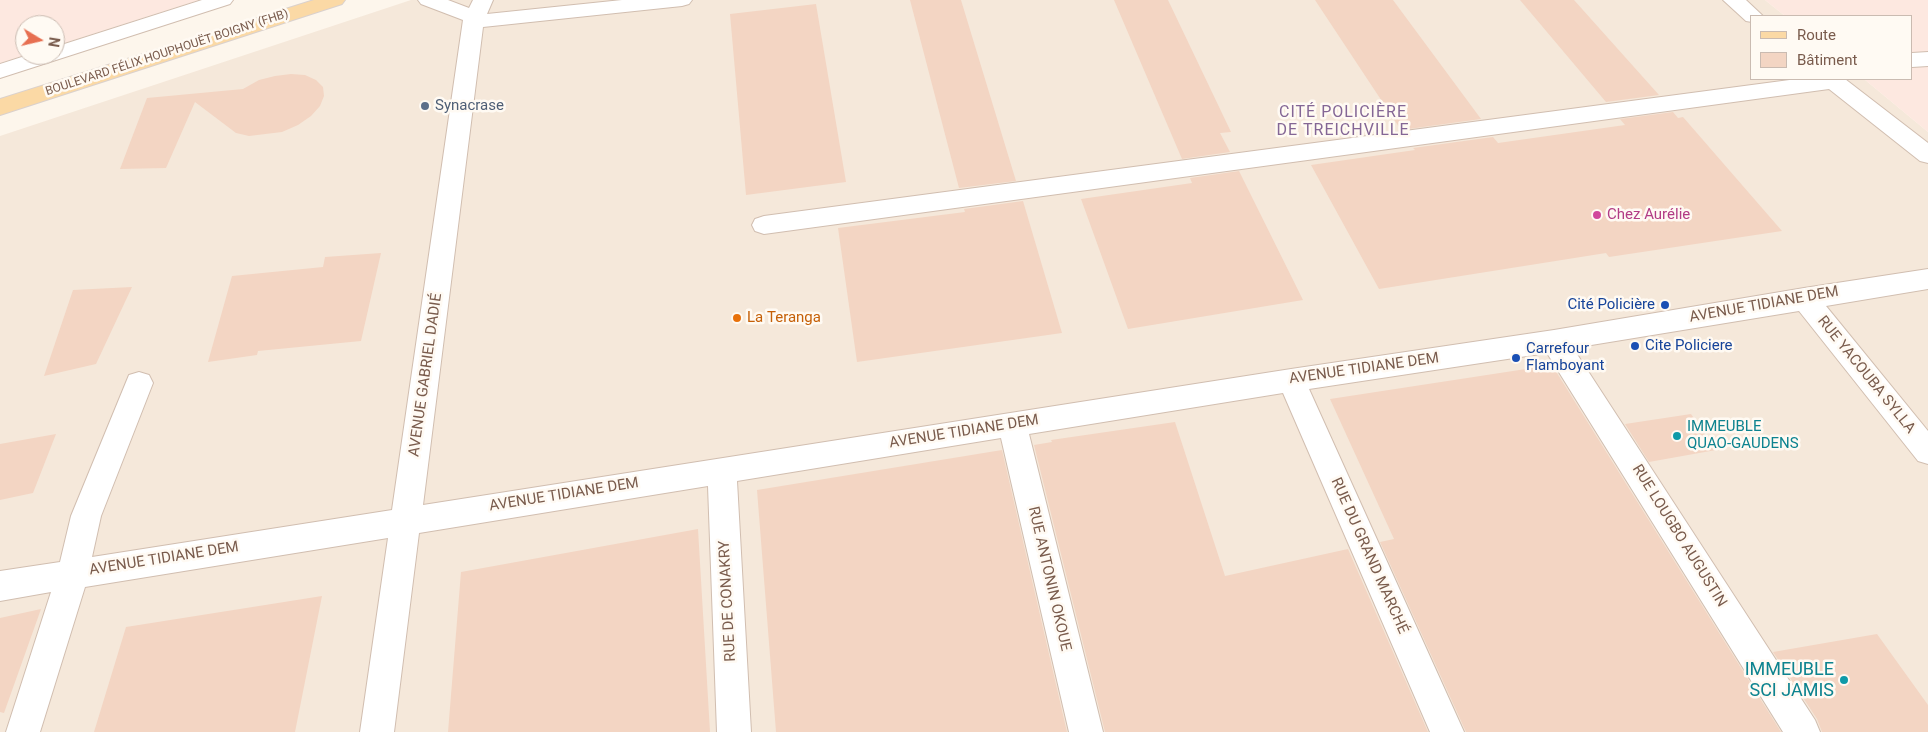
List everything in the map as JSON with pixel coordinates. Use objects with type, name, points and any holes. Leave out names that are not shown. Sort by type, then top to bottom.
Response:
[{"type":"main road","name":"BOULEVARD FÉLIX HOUPHOUËT BOIGNY (FHB)","points":[[0,90],[281,0]]},
{"type":"main road","name":"BOULEVARD FÉLIX HOUPHOUËT BOIGNY (FHB)","points":[[0,107],[335,0]]},
{"type":"street","points":[[65,51],[223,0]]},
{"type":"street","points":[[428,0],[477,13],[682,0]]},
{"type":"street","points":[[1733,0],[1753,15]]},
{"type":"street","name":"AVENUE GABRIEL DADIÉ","points":[[377,732],[477,13]]},
{"type":"street","points":[[1913,60],[1928,58]]},
{"type":"street","points":[[0,71],[19,65]]},
{"type":"street","points":[[764,225],[1833,80],[1928,155]]},
{"type":"street","name":"AVENUE TIDIANE DEM","points":[[0,586],[1291,380],[1554,341],[1928,278]]},
{"type":"street","name":"RUE YACOUBA SYLLA","points":[[1804,298],[1928,452]]},
{"type":"street","name":"RUE LOUGBO AUGUSTIN","points":[[1554,341],[1803,732]]},
{"type":"street","name":"RUE DU GRAND MARCHÉ","points":[[1291,380],[1447,732]]},
{"type":"street","points":[[23,732],[72,574],[86,516],[139,383]]},
{"type":"street","name":"RUE ANTONIN OKOUE","points":[[1012,425],[1086,732]]},
{"type":"street","name":"RUE DE CONAKRY","points":[[722,470],[734,732]]},
{"type":"shaded area","points":[[0,0],[199,0],[65,43],[65,15],[15,15],[15,58],[0,63]]},
{"type":"shaded area","points":[[411,0],[1765,0],[1784,15],[1750,15],[1750,80],[1865,80],[1928,132],[1928,732],[0,732],[0,136]]},
{"type":"shaded area","points":[[1765,0],[1928,0],[1928,132],[1865,80],[1913,80],[1913,15],[1784,15]]},
{"type":"building","points":[[910,0],[961,0],[1016,181],[959,188]]},
{"type":"building","points":[[1114,0],[1168,0],[1231,132],[1220,133],[1230,152],[1182,159]]},
{"type":"building","points":[[1315,0],[1393,0],[1481,119],[1401,130]]},
{"type":"building","points":[[1520,0],[1574,0],[1659,95],[1606,102]]},
{"type":"building","points":[[816,4],[846,182],[746,195],[730,14]]},
{"type":"building","points":[[291,74],[305,75],[316,80],[323,87],[324,96],[320,106],[311,116],[298,125],[282,132],[249,136],[236,133],[195,102],[166,168],[120,169],[147,98],[243,89],[259,80]]},
{"type":"building","points":[[1673,112],[1678,118],[1683,117],[1782,231],[1609,257],[1606,253],[1379,289],[1311,165],[1493,137],[1498,143],[1625,125],[1620,119]]},
{"type":"building","points":[[1239,171],[1303,300],[1128,329],[1081,199],[1192,183],[1190,178]]},
{"type":"building","points":[[1023,201],[1062,333],[857,362],[838,228],[965,212],[964,209]]},
{"type":"building","points":[[381,253],[361,341],[258,351],[257,355],[208,362],[232,276],[323,267],[325,257]]},
{"type":"building","points":[[132,287],[96,364],[44,376],[73,290]]},
{"type":"building","points":[[1552,365],[1781,732],[1466,732],[1380,542],[1394,539],[1330,399]]},
{"type":"building","name":"IMMEUBLE QUAO-GAUDENS","points":[[1691,414],[1716,450],[1649,462],[1625,424]]},
{"type":"building","points":[[1175,422],[1225,576],[1348,549],[1428,732],[1105,732],[1034,445],[1052,442],[1051,440]]},
{"type":"building","points":[[56,434],[33,493],[0,500],[0,444]]},
{"type":"building","points":[[1002,450],[1067,732],[776,732],[757,490]]},
{"type":"building","points":[[698,529],[710,732],[448,732],[461,572]]},
{"type":"building","points":[[322,596],[295,732],[94,732],[126,627]]},
{"type":"building","points":[[41,609],[4,713],[0,712],[0,618]]},
{"type":"building","name":"IMMEUBLE SCI JAMIS","points":[[1877,634],[1928,705],[1928,732],[1822,732],[1817,719],[1773,652]]},
{"type":"place","name":"Synacrase","points":[[425,106]]},
{"type":"place","name":"Chez Aurélie","points":[[1597,215]]},
{"type":"place","name":"Cité Policière","points":[[1665,305]]},
{"type":"place","name":"La Teranga","points":[[737,318]]},
{"type":"place","name":"Cite Policiere","points":[[1635,346]]},
{"type":"place","name":"Carrefour Flamboyant","points":[[1516,358]]},
{"type":"place","name":"IMMEUBLE QUAO-GAUDENS","points":[[1677,436]]},
{"type":"place","name":"IMMEUBLE SCI JAMIS","points":[[1844,680]]},
{"type":"district","name":"CITÉ POLICIÈRE DE TREICHVILLE","points":[[1343,122]]}]
